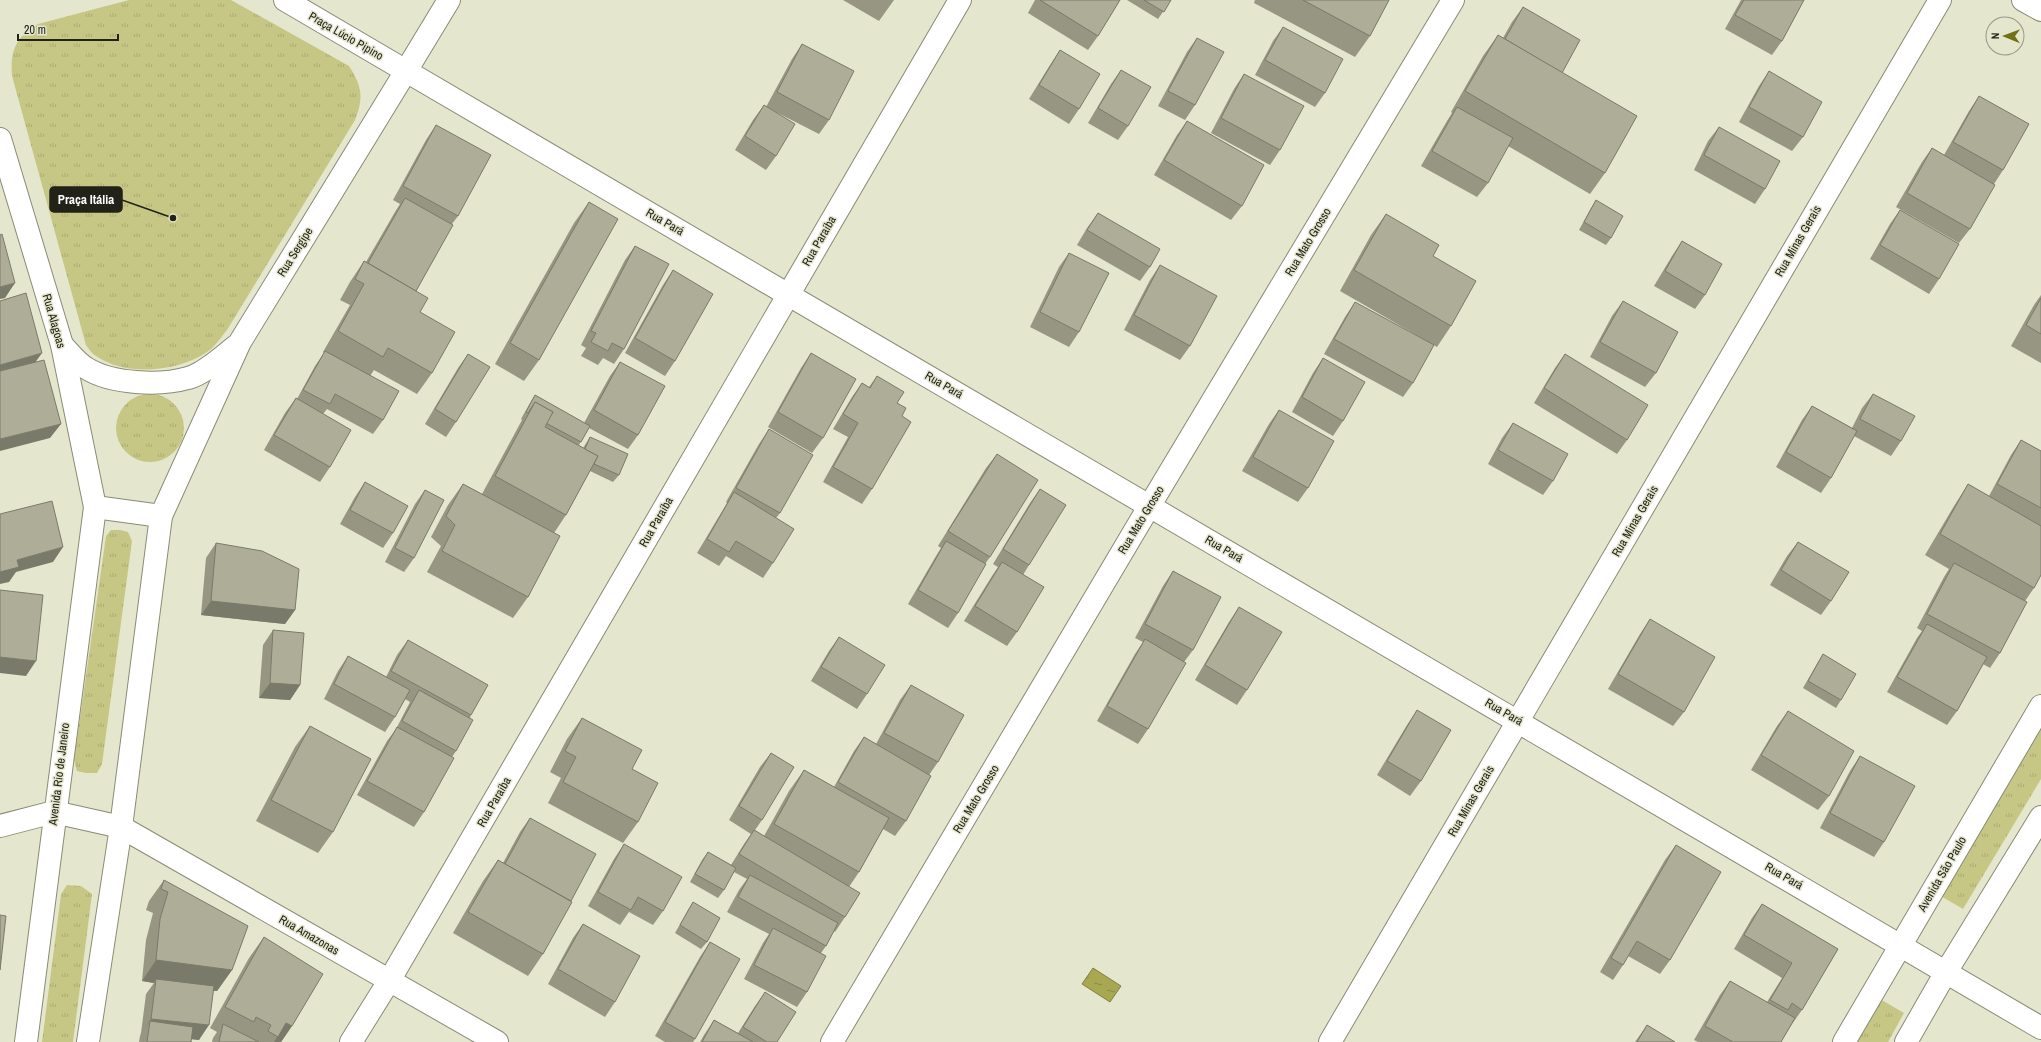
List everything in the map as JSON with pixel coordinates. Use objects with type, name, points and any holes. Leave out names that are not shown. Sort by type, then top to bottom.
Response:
[{"type":"street","name":"Praça Lúcio Pipino","points":[[285,0],[406,71]]},
{"type":"street","name":"Rua Sergipe","points":[[161,516],[240,342],[449,0]]},
{"type":"street","name":"Rua Paraíba","points":[[351,1042],[389,981],[960,0]]},
{"type":"street","name":"Rua Mato Grosso","points":[[832,1042],[1150,505],[1453,0]]},
{"type":"street","name":"Rua Minas Gerais","points":[[1330,1042],[1940,0]]},
{"type":"street","points":[[2023,0],[2041,10]]},
{"type":"street","name":"Rua Pará","points":[[406,71],[1901,944],[2041,1028]]},
{"type":"street","name":"Rua Alagoas","points":[[0,139],[62,345],[95,507]]},
{"type":"street","points":[[62,345],[85,368],[110,379],[143,383],[189,378],[215,363],[240,342]]},
{"type":"street","points":[[88,1042],[121,827],[161,516],[95,507]]},
{"type":"street","name":"Avenida Rio de Janeiro","points":[[26,1042],[54,812],[95,507]]},
{"type":"street","name":"Avenida São Paulo","points":[[1844,1042],[2041,706]]},
{"type":"street","points":[[0,826],[54,812]]},
{"type":"street","name":"Rua Amazonas","points":[[54,812],[121,827],[497,1042]]},
{"type":"street","points":[[1906,1042],[1946,972],[2041,817]]},
{"type":"green space","points":[[129,0],[231,0],[349,66],[357,80],[360,92],[360,105],[355,120],[227,330],[215,345],[207,352],[195,359],[167,368],[136,369],[122,367],[108,363],[95,355],[86,345],[12,76],[12,59],[16,45],[24,34],[30,29],[38,24]]},
{"type":"green space","points":[[143,394],[157,394],[169,399],[179,409],[184,421],[184,435],[179,447],[169,457],[157,462],[143,462],[131,457],[121,447],[116,435],[116,421],[121,409],[131,399]]},
{"type":"green space","points":[[111,530],[128,532],[132,541],[102,764],[97,773],[86,773],[77,771],[74,760],[106,536]]},
{"type":"green space","points":[[2041,723],[2041,779],[1963,909],[1939,895]]},
{"type":"green space","points":[[67,885],[81,886],[92,894],[73,1042],[42,1042],[61,894]]},
{"type":"green space","points":[[1880,999],[1904,1013],[1888,1042],[1855,1042]]},
{"type":"water","points":[[1093,968],[1121,986],[1110,1002],[1082,984]]},
{"type":"building","points":[[1040,0],[1120,0],[1098,36]]},
{"type":"building","points":[[1144,0],[1171,0],[1164,12]]},
{"type":"building","points":[[1303,0],[1389,0],[1370,36]]},
{"type":"building","points":[[1744,0],[1804,0],[1782,41],[1735,15]]},
{"type":"building","points":[[1523,7],[1580,40],[1562,73],[1505,39]]},
{"type":"building","points":[[1283,27],[1343,59],[1325,93],[1265,60]]},
{"type":"building","points":[[1498,35],[1637,116],[1605,173],[1465,91]]},
{"type":"building","points":[[1197,38],[1224,52],[1195,105],[1168,91]]},
{"type":"building","points":[[802,44],[854,71],[829,120],[777,92]]},
{"type":"building","points":[[1060,50],[1100,74],[1079,109],[1039,85]]},
{"type":"building","points":[[1121,70],[1151,87],[1128,126],[1098,108]]},
{"type":"building","points":[[1769,71],[1822,102],[1803,137],[1749,107]]},
{"type":"building","points":[[1244,74],[1304,106],[1280,150],[1221,118]]},
{"type":"building","points":[[1979,96],[2029,124],[2003,170],[1953,142]]},
{"type":"building","points":[[764,105],[795,124],[776,156],[745,136]]},
{"type":"building","points":[[1457,107],[1513,138],[1488,183],[1432,151]]},
{"type":"building","points":[[1187,121],[1264,165],[1242,206],[1164,160]]},
{"type":"building","points":[[436,125],[491,155],[458,216],[403,186]]},
{"type":"building","points":[[1719,127],[1780,161],[1765,189],[1704,155]]},
{"type":"building","points":[[1932,148],[1995,185],[1970,229],[1907,193]]},
{"type":"building","points":[[405,198],[453,225],[416,291],[368,263]]},
{"type":"building","points":[[1596,200],[1623,216],[1611,238],[1584,222]]},
{"type":"building","points":[[589,202],[618,219],[539,360],[510,343]]},
{"type":"building","points":[[1900,210],[1959,244],[1939,279],[1880,245]]},
{"type":"building","points":[[1098,213],[1160,249],[1150,267],[1087,230]]},
{"type":"building","points":[[1386,214],[1439,245],[1433,256],[1476,281],[1451,326],[1354,270]]},
{"type":"building","points":[[2,234],[15,283],[0,287],[0,235]]},
{"type":"building","points":[[1682,241],[1722,264],[1705,295],[1665,271]]},
{"type":"building","points":[[635,246],[669,264],[624,349],[612,343],[608,351],[591,342],[596,333],[591,331]]},
{"type":"building","points":[[1069,253],[1109,273],[1079,332],[1040,312]]},
{"type":"building","points":[[364,261],[428,298],[420,312],[455,332],[432,373],[388,348],[383,357],[338,331],[364,284],[355,279]]},
{"type":"building","points":[[1160,265],[1217,296],[1190,346],[1134,315]]},
{"type":"building","points":[[673,270],[713,294],[675,361],[635,338]]},
{"type":"building","points":[[26,293],[42,353],[0,365],[0,301]]},
{"type":"building","points":[[2041,298],[2041,334],[2026,325]]},
{"type":"building","points":[[1623,301],[1678,332],[1656,373],[1600,342]]},
{"type":"building","points":[[1355,302],[1434,345],[1413,383],[1334,339]]},
{"type":"building","points":[[325,351],[399,391],[383,420],[335,394],[330,404],[303,390]]},
{"type":"building","points":[[811,353],[856,379],[823,438],[778,412]]},
{"type":"building","points":[[468,354],[490,367],[456,422],[435,409]]},
{"type":"building","points":[[1565,354],[1648,405],[1627,440],[1544,388]]},
{"type":"building","points":[[1323,358],[1365,382],[1343,421],[1302,397]]},
{"type":"building","points":[[44,360],[61,424],[0,439],[0,371]]},
{"type":"building","points":[[620,362],[665,386],[638,435],[594,410]]},
{"type":"building","points":[[877,376],[904,392],[897,403],[906,408],[902,416],[911,422],[872,489],[833,467],[858,423],[843,414],[862,383],[870,388]]},
{"type":"building","points":[[1873,394],[1915,416],[1901,441],[1860,419]]},
{"type":"building","points":[[535,395],[590,426],[581,442],[546,423],[553,412],[535,402],[528,413],[526,412]]},
{"type":"building","points":[[296,398],[351,430],[330,467],[274,435]]},
{"type":"building","points":[[535,402],[553,412],[545,427],[598,456],[566,515],[495,476]]},
{"type":"building","points":[[1812,406],[1857,431],[1831,478],[1786,452]]},
{"type":"building","points":[[1279,410],[1334,441],[1308,488],[1253,457]]},
{"type":"building","points":[[1513,423],[1568,454],[1553,481],[1498,450]]},
{"type":"building","points":[[769,429],[813,455],[780,513],[736,488]]},
{"type":"building","points":[[590,437],[628,454],[619,475],[594,464],[598,456],[585,449]]},
{"type":"building","points":[[2021,440],[2041,451],[2041,508],[1997,484]]},
{"type":"building","points":[[997,454],[1038,480],[990,557],[948,531]]},
{"type":"building","points":[[365,482],[408,506],[393,533],[350,510]]},
{"type":"building","points":[[463,484],[560,536],[528,597],[442,551],[455,525],[446,516]]},
{"type":"building","points":[[1968,484],[2041,526],[2041,575],[2034,588],[1940,534]]},
{"type":"building","points":[[1040,489],[1066,505],[1029,565],[1003,549]]},
{"type":"building","points":[[425,490],[444,500],[414,558],[395,548]]},
{"type":"building","points":[[734,492],[794,529],[773,563],[736,541],[729,552],[707,539]]},
{"type":"building","points":[[52,501],[63,547],[17,560],[19,567],[0,572],[0,514]]},
{"type":"building","points":[[946,541],[986,564],[958,613],[918,590]]},
{"type":"building","points":[[1798,542],[1849,572],[1831,601],[1781,570]]},
{"type":"building","points":[[216,543],[262,551],[299,569],[295,610],[211,601]]},
{"type":"building","points":[[1002,562],[1044,587],[1017,632],[975,606]]},
{"type":"building","points":[[1954,563],[2027,602],[2000,653],[1927,614]]},
{"type":"building","points":[[1173,571],[1221,597],[1193,650],[1145,624]]},
{"type":"building","points":[[0,590],[43,595],[36,661],[0,657]]},
{"type":"building","points":[[1239,607],[1282,632],[1247,690],[1205,665]]},
{"type":"building","points":[[1650,619],[1715,657],[1684,712],[1618,674]]},
{"type":"building","points":[[1927,624],[1987,657],[1957,711],[1897,677]]},
{"type":"building","points":[[273,630],[304,633],[300,685],[270,683]]},
{"type":"building","points":[[839,637],[885,665],[867,694],[821,667]]},
{"type":"building","points":[[1145,639],[1186,663],[1148,729],[1107,706]]},
{"type":"building","points":[[408,640],[488,685],[471,715],[391,671]]},
{"type":"building","points":[[1823,654],[1856,674],[1841,700],[1808,681]]},
{"type":"building","points":[[348,656],[410,690],[395,717],[334,684]]},
{"type":"building","points":[[911,685],[964,715],[938,762],[884,733]]},
{"type":"building","points":[[419,690],[473,720],[456,751],[402,721]]},
{"type":"building","points":[[1417,710],[1451,730],[1421,781],[1387,761]]},
{"type":"building","points":[[1788,711],[1854,751],[1829,796],[1761,755]]},
{"type":"building","points":[[582,718],[642,750],[632,769],[658,783],[638,822],[563,782],[576,757],[565,751]]},
{"type":"building","points":[[310,726],[371,759],[333,832],[271,800]]},
{"type":"building","points":[[397,727],[454,758],[424,812],[367,781]]},
{"type":"building","points":[[864,737],[931,776],[906,821],[838,782]]},
{"type":"building","points":[[771,753],[794,767],[762,820],[739,806]]},
{"type":"building","points":[[1860,756],[1915,786],[1884,842],[1830,813]]},
{"type":"building","points":[[804,770],[889,818],[859,872],[774,824]]},
{"type":"building","points":[[530,818],[596,854],[571,901],[505,864]]},
{"type":"building","points":[[754,830],[860,893],[845,917],[739,854]]},
{"type":"building","points":[[624,844],[682,877],[663,911],[638,897],[631,910],[598,892]]},
{"type":"building","points":[[1676,845],[1721,872],[1670,960],[1637,941],[1623,965],[1611,958]]},
{"type":"building","points":[[708,852],[736,868],[724,890],[695,874]]},
{"type":"building","points":[[498,860],[572,902],[543,954],[468,912]]},
{"type":"building","points":[[750,875],[838,923],[826,946],[738,897]]},
{"type":"building","points":[[164,880],[248,926],[232,970],[156,960],[160,919],[168,892],[161,889]]},
{"type":"building","points":[[693,902],[720,918],[707,942],[680,925]]},
{"type":"building","points":[[1762,904],[1838,949],[1802,1010],[1792,1003],[1788,1010],[1770,1000],[1792,963],[1744,935]]},
{"type":"building","points":[[0,915],[6,916],[0,970]]},
{"type":"building","points":[[583,924],[640,956],[615,1002],[558,969]]},
{"type":"building","points":[[773,928],[826,956],[807,992],[754,965]]},
{"type":"building","points":[[264,937],[323,974],[292,1026],[286,1023],[278,1037],[268,1031],[271,1025],[256,1017],[254,1022],[225,1007]]},
{"type":"building","points":[[710,942],[740,959],[695,1039],[665,1022]]},
{"type":"building","points":[[156,979],[214,986],[209,1025],[151,1019]]},
{"type":"building","points":[[1730,981],[1795,1018],[1781,1042],[1733,1042],[1705,1026]]},
{"type":"building","points":[[765,992],[796,1012],[777,1042],[767,1042],[743,1027]]},
{"type":"building","points":[[714,1020],[753,1042],[702,1042]]},
{"type":"building","points":[[150,1021],[193,1027],[191,1042],[147,1042]]},
{"type":"building","points":[[223,1024],[259,1042],[219,1042]]},
{"type":"building","points":[[1647,1025],[1675,1042],[1637,1042]]},
{"type":"place","name":"Praça Itália","points":[[173,218]]}]
